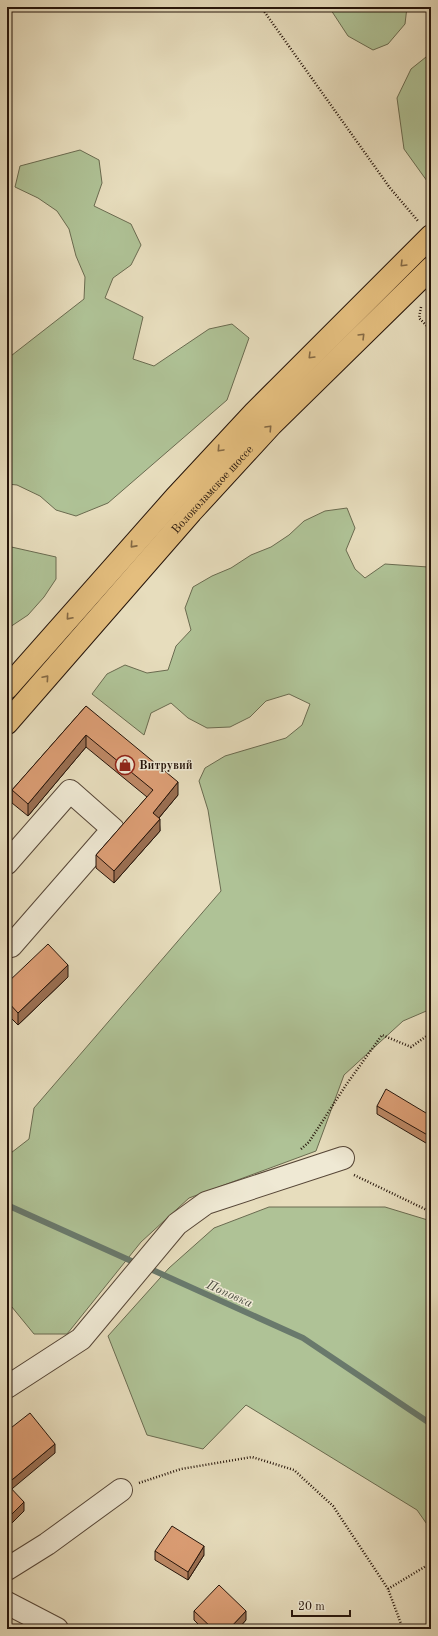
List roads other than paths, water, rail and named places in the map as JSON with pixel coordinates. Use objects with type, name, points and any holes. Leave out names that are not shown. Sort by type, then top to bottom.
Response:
[{"type":"main road","name":"Волоколамское шоссе","points":[[7,688],[175,498],[255,412],[431,237]]},
{"type":"main road","name":"Волоколамское шоссе","points":[[12,709],[272,425],[431,268]]},
{"type":"street","points":[[7,862],[70,791],[113,829],[10,946],[7,943]]},
{"type":"street","points":[[7,1387],[82,1339],[177,1224],[206,1203],[336,1161]]},
{"type":"street","points":[[7,1569],[47,1544],[121,1490]]},
{"type":"street","points":[[7,1603],[57,1629]]},
{"type":"waterway","name":"Поповка","points":[[7,1205],[138,1264]]},
{"type":"waterway","name":"Поповка","points":[[146,1267],[303,1338],[431,1424]]},
{"type":"place","name":"Витрувий","points":[[125,765]]}]
